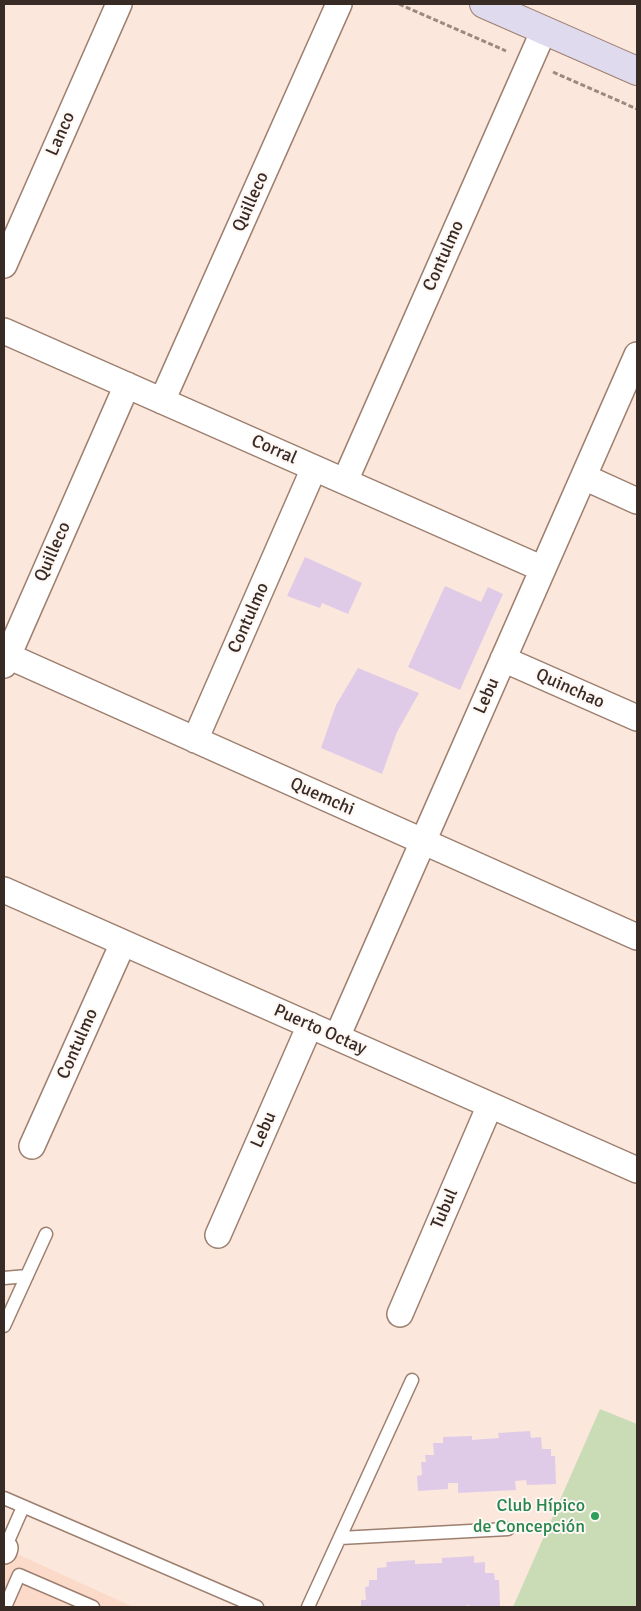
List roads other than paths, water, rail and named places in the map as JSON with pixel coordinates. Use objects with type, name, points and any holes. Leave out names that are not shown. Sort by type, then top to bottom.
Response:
[{"type":"main road","points":[[484,4],[637,71]]},
{"type":"street","name":"Lanco","points":[[4,265],[119,4]]},
{"type":"street","name":"Quilleco","points":[[162,401],[339,4]]},
{"type":"street","name":"Contulmo","points":[[345,482],[544,30]]},
{"type":"street","name":"Corral","points":[[4,331],[543,569]]},
{"type":"street","name":"Lebu","points":[[337,1037],[637,355]]},
{"type":"street","name":"Quilleco","points":[[6,660],[127,385]]},
{"type":"street","name":"Contulmo","points":[[195,740],[314,468]]},
{"type":"street","points":[[584,478],[637,501]]},
{"type":"street","name":"Quemchi","points":[[6,660],[195,740],[637,937]]},
{"type":"street","name":"Quinchao","points":[[504,660],[637,718]]},
{"type":"street","name":"Puerto Octay","points":[[4,890],[637,1170]]},
{"type":"street","name":"Contulmo","points":[[32,1146],[123,943]]},
{"type":"street","name":"Lebu","points":[[218,1235],[310,1025]]},
{"type":"street","name":"Tubul","points":[[400,1314],[490,1105]]},
{"type":"lane","points":[[4,1326],[46,1234]]},
{"type":"lane","points":[[4,1278],[27,1276]]},
{"type":"lane","points":[[308,1607],[412,1380]]},
{"type":"lane","points":[[4,1498],[257,1607]]},
{"type":"lane","points":[[4,1549],[23,1507]]},
{"type":"lane","points":[[340,1538],[508,1529]]},
{"type":"lane","points":[[4,1607],[19,1575],[93,1607]]},
{"type":"place","name":"Club Hípico de Concepción","points":[[595,1516]]}]
